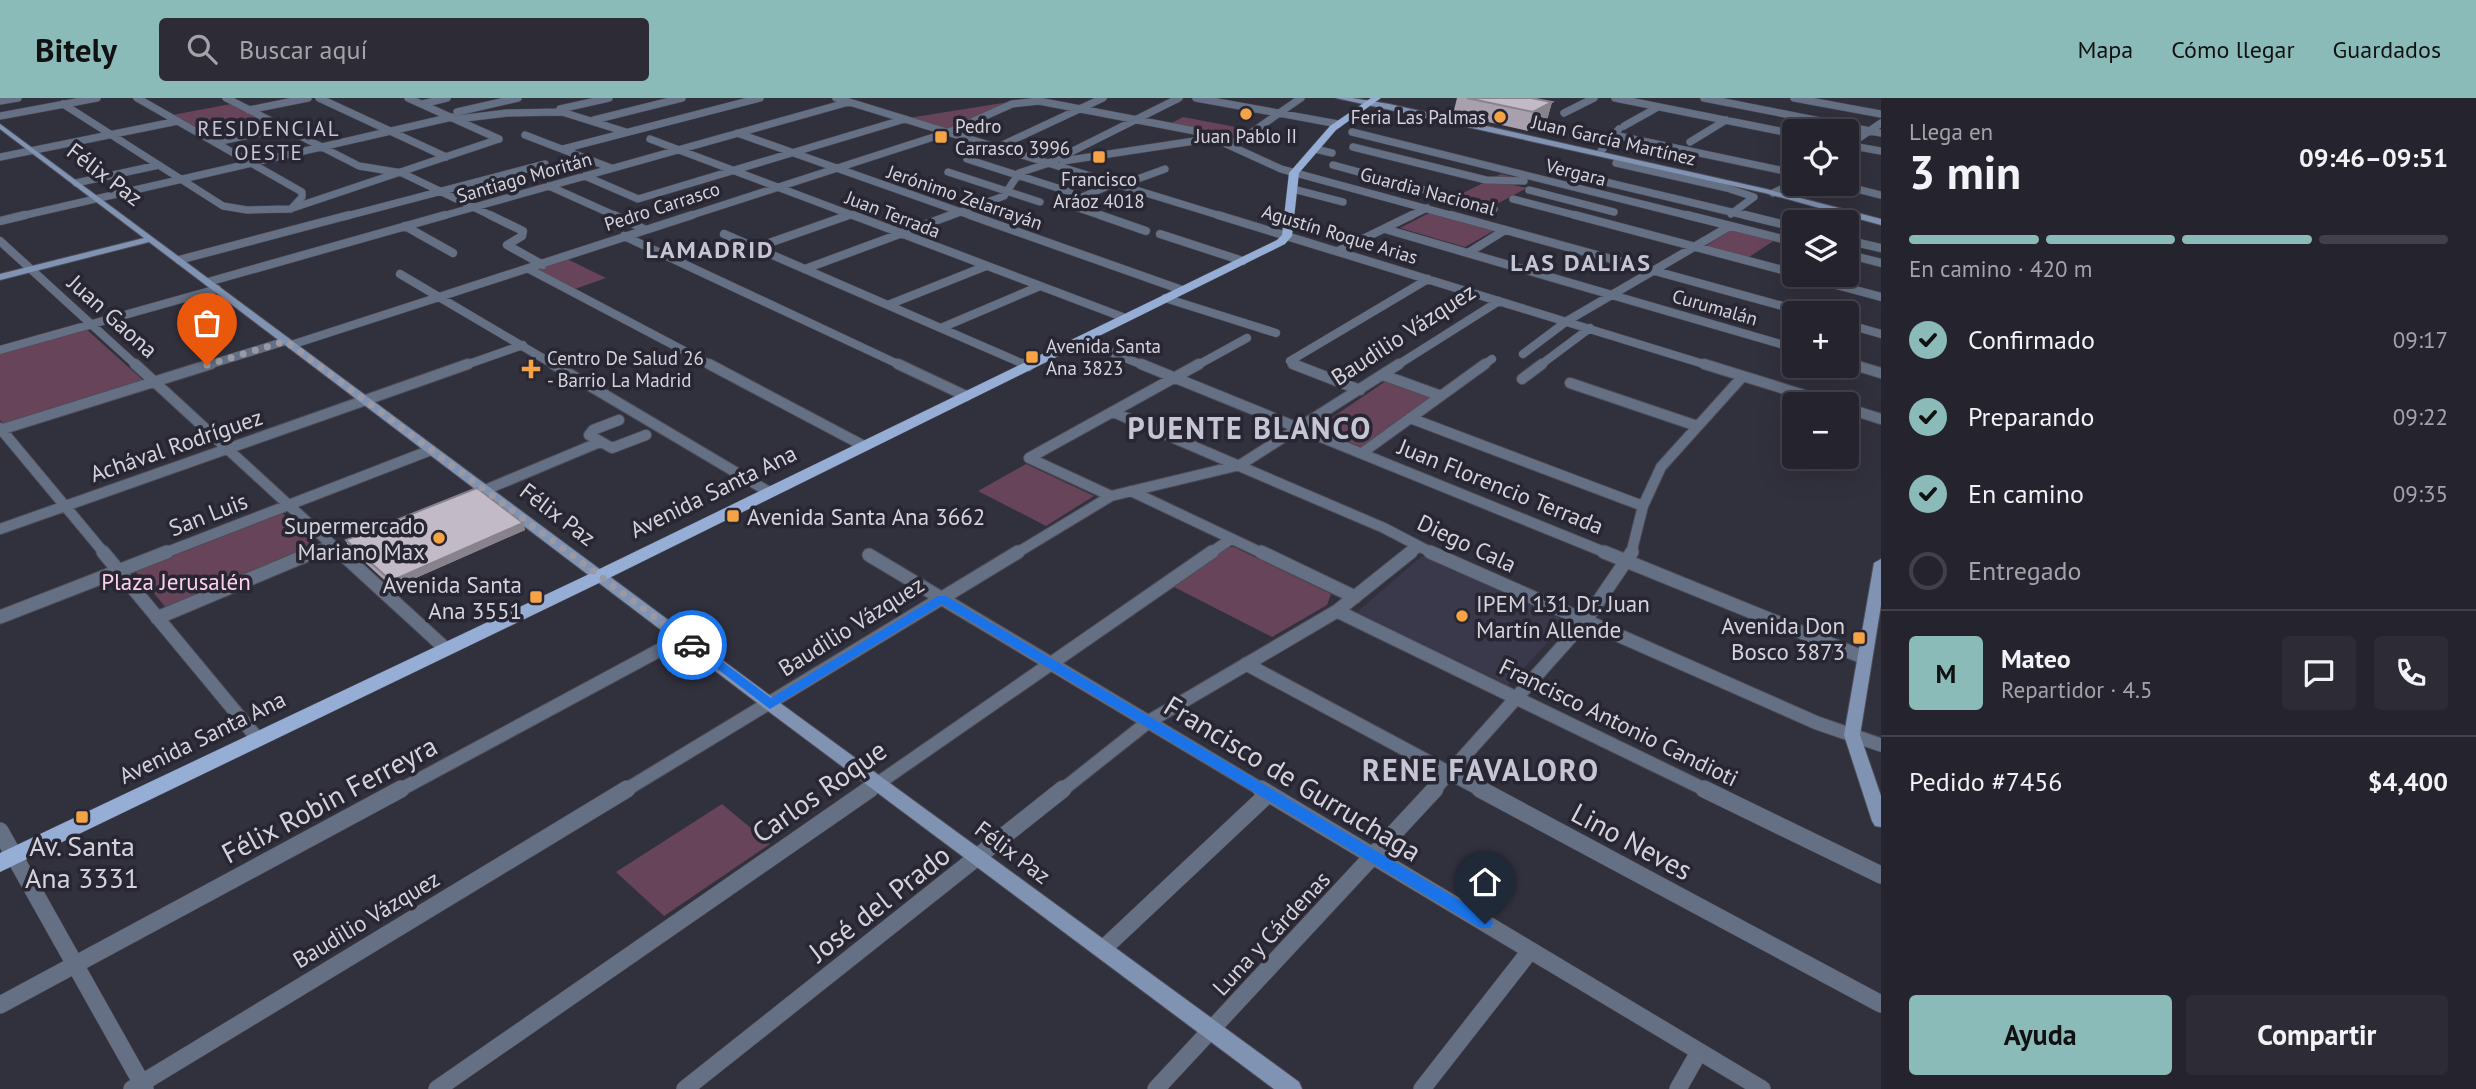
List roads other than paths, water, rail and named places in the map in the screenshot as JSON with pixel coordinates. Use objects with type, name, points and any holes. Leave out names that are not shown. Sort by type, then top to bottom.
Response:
[{"type":"main road","name":"Juan García Martínez","points":[[1339,98],[1373,101],[1774,192]]},
{"type":"main road","name":"Juan García Martínez","points":[[1352,98],[1601,151],[1774,192],[1881,221]]},
{"type":"main road","points":[[1287,236],[1294,173],[1338,124],[1373,101]]},
{"type":"main road","name":"Félix Paz","points":[[0,126],[770,704],[1292,1089]]},
{"type":"main road","name":"Avenida Santa Ana","points":[[7,860],[599,576],[1281,242],[1287,236]]},
{"type":"main road","points":[[0,276],[150,239]]},
{"type":"main road","points":[[1881,564],[1852,734],[1881,821]]},
{"type":"street","points":[[0,101],[18,98]]},
{"type":"street","points":[[0,116],[97,98]]},
{"type":"street","points":[[137,98],[302,191],[302,197],[290,209]]},
{"type":"street","points":[[226,98],[359,166],[402,173],[523,231],[522,236],[506,245],[542,265]]},
{"type":"street","points":[[249,110],[308,98]]},
{"type":"street","points":[[319,98],[446,157]]},
{"type":"street","points":[[63,104],[223,206],[247,210],[290,209],[499,139],[498,136],[408,98]]},
{"type":"street","points":[[422,104],[447,98]]},
{"type":"street","points":[[0,221],[452,117],[518,98]]},
{"type":"street","points":[[555,98],[561,111],[626,132]]},
{"type":"street","points":[[452,117],[561,111],[609,98]]},
{"type":"street","points":[[593,120],[682,98]]},
{"type":"street","points":[[563,149],[760,98]]},
{"type":"street","name":"Agustín Roque Arias","points":[[836,98],[1794,392]]},
{"type":"street","points":[[998,147],[1103,98]]},
{"type":"street","points":[[805,269],[1003,195],[1016,175],[1049,163],[1179,98]]},
{"type":"street","points":[[1196,98],[1338,124]]},
{"type":"street","points":[[1228,144],[1242,139],[1301,98]]},
{"type":"street","points":[[1564,113],[1594,98]]},
{"type":"street","points":[[1615,98],[1782,132]]},
{"type":"street","points":[[1681,111],[1704,98],[1881,133]]},
{"type":"street","points":[[1794,98],[1881,114]]},
{"type":"street","name":"Guardia Nacional","points":[[1042,101],[1200,132],[1294,173],[1782,306]]},
{"type":"street","name":"Pedro Carrasco","points":[[288,343],[441,298],[644,229],[950,132],[1012,104],[1042,101]]},
{"type":"street","name":"Santiago Moritán","points":[[208,282],[850,102]]},
{"type":"street","points":[[1601,151],[1619,130],[1658,107]]},
{"type":"street","points":[[585,176],[638,199],[906,119]]},
{"type":"street","points":[[1690,142],[1726,120]]},
{"type":"street","points":[[0,157],[178,121]]},
{"type":"street","points":[[1859,138],[1881,123]]},
{"type":"street","points":[[216,142],[284,128]]},
{"type":"street","points":[[1619,130],[1782,170]]},
{"type":"street","name":"Vergara","points":[[1352,132],[1782,239]]},
{"type":"street","name":"Jerónimo Zelarrayán","points":[[737,133],[1182,290]]},
{"type":"street","points":[[526,135],[611,169]]},
{"type":"street","points":[[1049,163],[1214,138]]},
{"type":"street","name":"Juan Terrada","points":[[650,139],[1125,318]]},
{"type":"street","points":[[1353,146],[1486,180],[1543,180]]},
{"type":"street","points":[[1859,147],[1881,152]]},
{"type":"street","points":[[1315,149],[1332,153]]},
{"type":"street","points":[[967,159],[1070,192]]},
{"type":"street","points":[[1523,354],[1567,321],[1695,247],[1725,225],[1732,212],[1754,197],[1727,188],[1616,163]]},
{"type":"street","points":[[179,260],[545,164]]},
{"type":"street","points":[[76,183],[159,165]]},
{"type":"street","points":[[1333,165],[1494,209]]},
{"type":"street","points":[[1146,231],[1066,204],[1165,169]]},
{"type":"street","points":[[948,172],[1040,202]]},
{"type":"street","points":[[1576,175],[1782,224]]},
{"type":"street","points":[[1471,220],[1530,190],[1543,180]]},
{"type":"street","points":[[549,186],[644,229]]},
{"type":"street","points":[[1774,192],[1782,188]]},
{"type":"street","points":[[1293,189],[1343,202]]},
{"type":"street","points":[[1530,190],[1614,212]]},
{"type":"street","points":[[1859,190],[1881,195]]},
{"type":"street","points":[[1513,199],[1782,270]]},
{"type":"street","points":[[1338,251],[1427,208]]},
{"type":"street","points":[[290,209],[314,225]]},
{"type":"street","points":[[755,248],[850,215]]},
{"type":"street","points":[[405,226],[453,253]]},
{"type":"street","name":"Curumalán","points":[[1385,229],[1782,344]]},
{"type":"street","name":"Baudilio Vázquez","points":[[1468,253],[1505,230]]},
{"type":"street","points":[[724,234],[1028,366]]},
{"type":"street","points":[[1160,234],[1242,261]]},
{"type":"street","points":[[624,236],[966,396]]},
{"type":"street","name":"Juan Gaona","points":[[0,241],[446,649]]},
{"type":"street","points":[[1859,243],[1881,248]]},
{"type":"street","points":[[1859,257],[1881,263]]},
{"type":"street","points":[[888,305],[986,266]]},
{"type":"street","points":[[529,269],[864,446]]},
{"type":"street","points":[[400,274],[769,492]]},
{"type":"street","points":[[1360,390],[1292,364],[1293,358],[1428,279]]},
{"type":"street","points":[[941,328],[1040,286]]},
{"type":"street","points":[[1844,287],[1881,297]]},
{"type":"street","points":[[0,350],[217,289]]},
{"type":"street","points":[[1165,298],[1202,312],[1220,313],[1276,333]]},
{"type":"street","name":"Baudilio Vázquez","points":[[140,1087],[1111,496],[1240,466],[1499,301]]},
{"type":"street","points":[[1522,379],[1590,328]]},
{"type":"street","points":[[1859,328],[1881,334]]},
{"type":"street","points":[[1111,496],[1031,460],[1030,456],[1247,338]]},
{"type":"street","name":"Juan Florencio Terrada","points":[[1081,340],[1629,560],[1865,658]]},
{"type":"street","points":[[258,739],[0,430],[288,343]]},
{"type":"street","name":"Achával Rodríguez","points":[[0,529],[523,345]]},
{"type":"street","points":[[1362,453],[1492,359]]},
{"type":"street","points":[[1859,367],[1881,373]]},
{"type":"street","points":[[1383,375],[1441,396]]},
{"type":"street","name":"Luna y Cárdenas","points":[[1156,1089],[1374,857],[1585,621],[1629,560],[1643,506],[1661,467],[1743,376]]},
{"type":"street","points":[[1570,383],[1697,426]]},
{"type":"street","name":"Diego Cala","points":[[1113,412],[1384,528],[1418,547],[1817,723],[1881,746]]},
{"type":"street","points":[[1859,412],[1881,419]]},
{"type":"street","points":[[1410,418],[1643,506]]},
{"type":"street","points":[[618,420],[590,432],[589,435],[608,447],[617,447],[646,435]]},
{"type":"street","points":[[485,490],[600,442]]},
{"type":"street","name":"San Luis","points":[[0,617],[431,450]]},
{"type":"street","points":[[1131,491],[1355,597]]},
{"type":"street","name":"Carlos Roque","points":[[437,1089],[1231,538]]},
{"type":"street","points":[[157,618],[331,545]]},
{"type":"street","name":"José del Prado","points":[[685,1089],[1148,722],[1337,611],[1418,547]]},
{"type":"street","name":"Francisco de Gurruchaga","points":[[869,555],[1762,1089]]},
{"type":"street","name":"Francisco Antonio Candioti","points":[[1337,611],[1881,875]]},
{"type":"street","name":"Félix Robin Ferreyra","points":[[0,1005],[682,638]]},
{"type":"street","name":"Lino Neves","points":[[1246,664],[1881,1004]]},
{"type":"street","points":[[1103,949],[1268,794]]},
{"type":"street","points":[[0,831],[7,860],[74,966],[140,1087]]},
{"type":"street","points":[[1422,1089],[1530,951]]},
{"type":"street","points":[[1678,1089],[1699,1052]]},
{"type":"place","name":"Juan Pablo II","points":[[1246,114]]},
{"type":"place","name":"Feria Las Palmas","points":[[1500,117]]},
{"type":"place","name":"Pedro Carrasco 3996","points":[[941,137]]},
{"type":"place","name":"Francisco Aráoz 4018","points":[[1099,157]]},
{"type":"place","name":"Avenida Santa Ana 3823","points":[[1032,357]]},
{"type":"place","name":"Centro De Salud 26 - Barrio La Madrid","points":[[531,369]]},
{"type":"place","name":"Avenida Santa Ana 3662","points":[[733,516]]},
{"type":"place","name":"Supermercado Mariano Max","points":[[439,538]]},
{"type":"place","name":"Avenida Santa Ana 3551","points":[[536,597]]},
{"type":"place","name":"IPEM 131 Dr. Juan Martín Allende","points":[[1462,616]]},
{"type":"place","name":"Avenida Don Bosco 3873","points":[[1859,638]]},
{"type":"place","name":"Av. Santa Ana 3331","points":[[82,817]]},
{"type":"district","name":"RESIDENCIAL OESTE","points":[[269,140]]},
{"type":"district","name":"LAMADRID","points":[[710,249]]},
{"type":"district","name":"LAS DALIAS","points":[[1581,262]]},
{"type":"district","name":"PUENTE BLANCO","points":[[1250,427]]},
{"type":"district","name":"RENE FAVALORO","points":[[1481,769]]},
{"type":"park label","name":"Plaza Jerusalén","points":[[176,581]]}]
